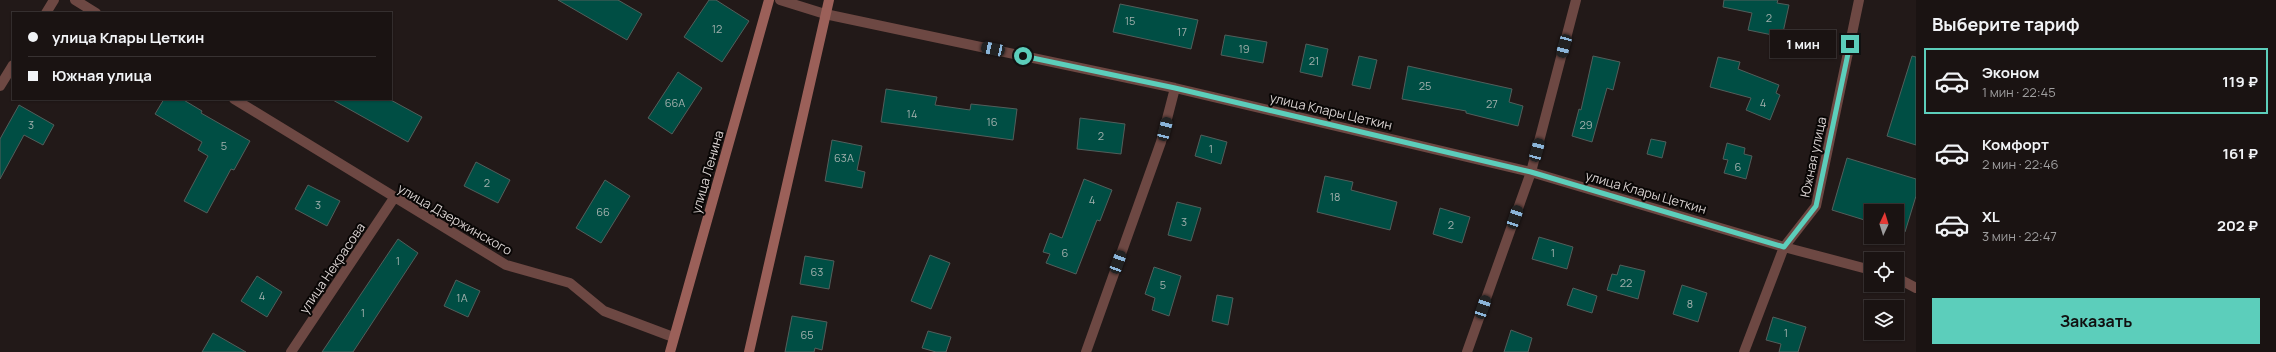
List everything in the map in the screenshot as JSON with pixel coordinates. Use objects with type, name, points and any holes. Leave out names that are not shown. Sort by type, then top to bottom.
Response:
[{"type":"main road","name":"улица Ленина","points":[[670,352],[769,0]]},
{"type":"main road","points":[[749,352],[830,0]]},
{"type":"street","points":[[47,12],[54,0]]},
{"type":"street","points":[[75,0],[94,12]]},
{"type":"street","name":"улица Клары Цеткин","points":[[780,0],[826,14],[1175,88],[1531,172],[1784,247],[1864,268]]},
{"type":"street","points":[[1467,352],[1531,172],[1576,0]]},
{"type":"street","name":"Южная улица","points":[[1744,352],[1784,247],[1816,206],[1859,0]]},
{"type":"street","points":[[0,86],[12,67]]},
{"type":"street","points":[[1086,352],[1161,142],[1175,88]]},
{"type":"street","name":"улица Дзержинского","points":[[236,100],[506,265],[570,283],[604,311],[673,337]]},
{"type":"street","name":"улица Некрасова","points":[[291,352],[394,198]]},
{"type":"street","points":[[1904,282],[1916,288]]},
{"type":"building","points":[[558,0],[618,0],[642,14],[627,40]]},
{"type":"building","points":[[709,0],[716,0],[749,21],[722,62],[684,37]]},
{"type":"building","points":[[1724,0],[1778,0],[1777,3],[1789,5],[1782,37],[1748,30],[1752,13],[1723,7]]},
{"type":"building","points":[[1120,4],[1198,20],[1191,49],[1113,32]]},
{"type":"building","points":[[1225,35],[1267,42],[1263,63],[1221,55]]},
{"type":"building","points":[[1306,44],[1328,49],[1322,77],[1300,72]]},
{"type":"building","points":[[1359,56],[1377,60],[1370,89],[1352,85]]},
{"type":"building","points":[[1593,56],[1620,62],[1613,90],[1607,88],[1592,142],[1572,136],[1579,109],[1581,110]]},
{"type":"building","points":[[1912,56],[1916,57],[1916,145],[1887,136]]},
{"type":"building","points":[[1718,57],[1740,62],[1738,69],[1779,85],[1776,93],[1780,95],[1770,120],[1746,110],[1751,98],[1710,87]]},
{"type":"building","points":[[1408,66],[1512,89],[1509,102],[1523,106],[1518,126],[1466,113],[1466,111],[1402,99]]},
{"type":"building","points":[[678,72],[702,88],[672,134],[648,118]]},
{"type":"building","points":[[886,89],[937,97],[935,105],[970,110],[971,104],[1017,109],[1013,140],[881,122]]},
{"type":"building","points":[[163,100],[184,100],[202,111],[201,113],[250,141],[234,170],[231,169],[207,213],[184,201],[208,156],[198,150],[202,142],[155,114]]},
{"type":"building","points":[[333,100],[391,100],[422,117],[408,142]]},
{"type":"building","points":[[19,105],[54,125],[43,145],[24,135],[0,179],[0,139]]},
{"type":"building","points":[[1080,118],[1125,124],[1121,154],[1077,149]]},
{"type":"building","points":[[1201,135],[1227,142],[1221,164],[1195,156]]},
{"type":"building","points":[[1651,139],[1666,142],[1662,158],[1647,154]]},
{"type":"building","points":[[832,140],[862,146],[857,170],[865,172],[862,188],[825,181]]},
{"type":"building","points":[[1727,143],[1745,148],[1744,154],[1752,156],[1746,179],[1724,173],[1728,160],[1723,159]]},
{"type":"building","points":[[1847,158],[1916,179],[1916,196],[1905,232],[1904,204],[1864,204],[1864,220],[1832,210]]},
{"type":"building","points":[[476,162],[510,180],[498,203],[464,186]]},
{"type":"building","points":[[1325,176],[1353,182],[1351,190],[1397,202],[1390,230],[1317,212]]},
{"type":"building","points":[[1084,179],[1112,190],[1100,221],[1097,220],[1076,274],[1046,263],[1050,254],[1043,252],[1050,233],[1062,238]]},
{"type":"building","points":[[605,180],[630,196],[601,243],[576,228]]},
{"type":"building","points":[[308,185],[340,201],[327,226],[295,209]]},
{"type":"building","points":[[1177,202],[1201,208],[1191,241],[1168,235]]},
{"type":"building","points":[[1440,208],[1470,217],[1462,243],[1433,234]]},
{"type":"building","points":[[1539,237],[1573,247],[1567,269],[1532,259]]},
{"type":"building","points":[[398,239],[418,253],[353,352],[322,352]]},
{"type":"building","points":[[930,255],[950,263],[931,309],[911,301]]},
{"type":"building","points":[[805,256],[834,261],[829,289],[800,284]]},
{"type":"building","points":[[1620,265],[1645,271],[1638,299],[1607,290],[1612,274],[1617,275]]},
{"type":"building","points":[[1154,267],[1181,276],[1169,316],[1152,310],[1155,298],[1145,294]]},
{"type":"building","points":[[257,276],[282,292],[267,317],[241,301]]},
{"type":"building","points":[[456,280],[480,291],[468,317],[444,306]]},
{"type":"building","points":[[1682,285],[1707,293],[1698,322],[1673,314]]},
{"type":"building","points":[[1573,288],[1597,296],[1592,313],[1567,305]]},
{"type":"building","points":[[1217,295],[1233,298],[1228,325],[1212,321]]},
{"type":"building","points":[[792,316],[827,322],[822,350],[815,348],[814,352],[785,352]]},
{"type":"building","points":[[1773,317],[1806,327],[1798,352],[1779,352],[1781,344],[1766,340]]},
{"type":"building","points":[[1511,330],[1532,338],[1528,352],[1504,352]]},
{"type":"building","points":[[928,331],[951,337],[946,352],[936,352],[922,348]]},
{"type":"building","points":[[213,333],[246,352],[202,352]]},
{"type":"route","points":[[1023,56],[1175,88],[1531,172],[1784,247],[1816,206],[1850,44]]}]
